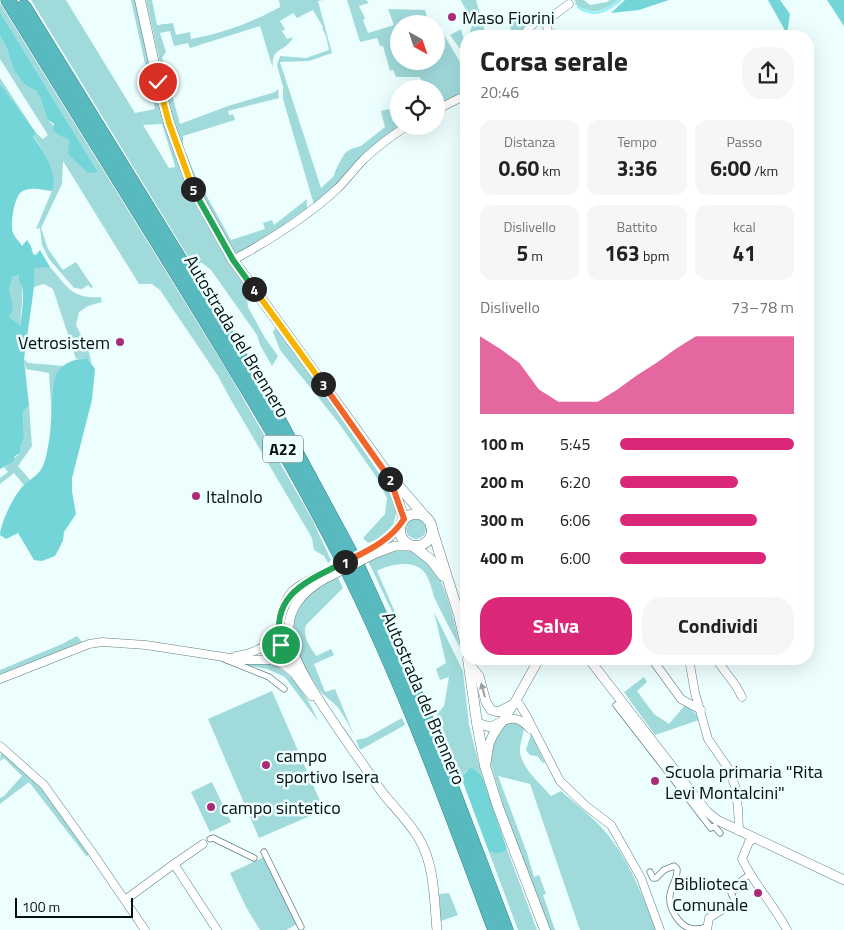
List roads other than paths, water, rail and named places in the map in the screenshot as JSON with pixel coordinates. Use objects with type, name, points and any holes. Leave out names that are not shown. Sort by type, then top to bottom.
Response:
[{"type":"highway","name":"Autostrada del Brennero","points":[[8,0],[226,353],[322,519],[374,624],[410,707],[495,930]]},
{"type":"highway","name":"Autostrada del Brennero","points":[[20,0],[276,417],[354,558],[420,704],[506,930]]},
{"type":"main road","points":[[140,0],[158,82],[174,138],[192,186],[233,260],[386,471],[430,523],[460,620]]},
{"type":"main road","points":[[386,471],[397,495],[403,521],[400,533],[404,541],[413,546],[434,564],[451,590]]},
{"type":"main road","points":[[403,521],[411,515],[418,514],[430,523],[431,535],[429,539],[422,545],[413,546]]},
{"type":"main road","points":[[470,665],[485,766],[498,807],[545,930]]},
{"type":"street","points":[[546,21],[569,4]]},
{"type":"street","points":[[528,30],[538,19],[546,21]]},
{"type":"street","points":[[546,21],[548,30]]},
{"type":"street","points":[[445,106],[460,98]]},
{"type":"street","points":[[233,260],[269,239],[320,204],[375,150],[395,135]]},
{"type":"street","points":[[330,717],[294,674],[286,660],[282,648],[284,631],[298,599],[309,588],[323,576],[374,550],[398,529],[403,521]]},
{"type":"street","points":[[374,550],[395,546],[413,546]]},
{"type":"street","points":[[260,649],[284,631]]},
{"type":"street","points":[[284,631],[294,656],[330,717],[384,794],[418,837],[427,858],[432,878],[437,930]]},
{"type":"street","points":[[0,679],[88,644],[102,642],[146,645],[243,660],[268,660],[277,662],[294,674]]},
{"type":"street","points":[[220,657],[242,655],[260,649],[278,647],[294,656]]},
{"type":"street","points":[[268,660],[282,648]]},
{"type":"street","points":[[220,657],[269,677],[284,689]]},
{"type":"street","points":[[472,665],[479,676],[486,702],[491,710],[502,710],[515,702]]},
{"type":"street","points":[[485,766],[489,744],[536,665]]},
{"type":"street","points":[[594,665],[707,812],[717,820],[844,880]]},
{"type":"street","points":[[656,665],[681,699],[701,710]]},
{"type":"street","points":[[691,665],[692,679],[708,739],[728,768],[735,786],[740,831]]},
{"type":"street","points":[[720,665],[742,697]]},
{"type":"street","points":[[515,702],[522,708],[551,766],[565,787],[611,825],[641,878],[660,930]]},
{"type":"street","points":[[616,705],[711,828],[714,826],[720,833]]},
{"type":"street","points":[[477,723],[490,727],[513,718],[519,719],[525,722],[538,738]]},
{"type":"street","points":[[0,746],[44,785],[126,900],[145,930]]},
{"type":"street","points":[[126,900],[213,838],[254,858]]},
{"type":"street","points":[[755,838],[749,842],[742,859],[745,873],[779,914],[787,930]]},
{"type":"street","points":[[264,852],[301,926]]},
{"type":"street","points":[[174,864],[217,930]]},
{"type":"street","points":[[650,872],[653,878],[656,878],[669,867],[674,866],[677,869],[677,875],[670,896],[672,909],[684,925],[695,930],[707,928],[709,918],[735,902],[731,893],[740,886],[738,883],[745,873]]},
{"type":"waterway","points":[[578,7],[595,13],[610,8],[620,0]]},
{"type":"place","name":"Maso Fiorini","points":[[452,17]]},
{"type":"place","name":"Vetrosistem","points":[[120,342]]},
{"type":"place","name":"Italnolo","points":[[196,496]]},
{"type":"place","name":"campo sportivo Isera","points":[[266,765]]},
{"type":"place","name":"Scuola primaria \"Rita Levi Montalcini\"","points":[[655,781]]},
{"type":"place","name":"campo sintetico","points":[[211,807]]},
{"type":"place","name":"Biblioteca Comunale","points":[[758,893]]}]
